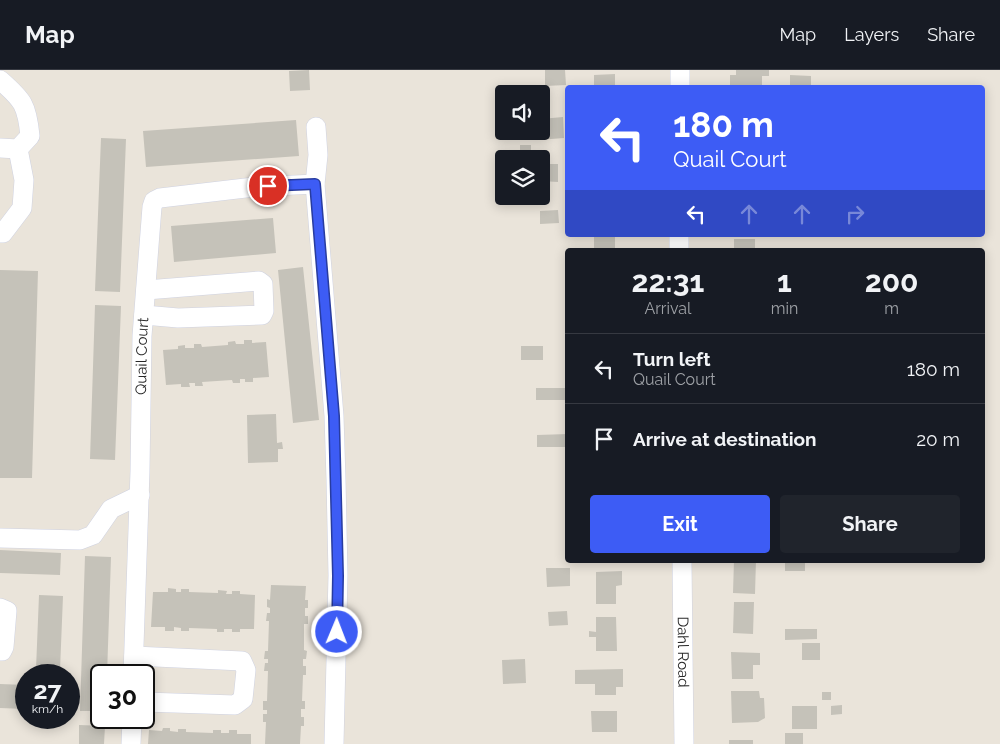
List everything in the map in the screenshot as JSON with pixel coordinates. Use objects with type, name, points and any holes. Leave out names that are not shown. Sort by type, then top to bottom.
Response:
[{"type":"street","points":[[680,70],[680,85]]},
{"type":"street","points":[[0,80],[18,96],[28,114],[30,136],[9,149],[24,180],[22,208],[3,233],[0,233]]},
{"type":"street","points":[[316,126],[318,155],[315,184],[334,416],[336,480],[338,576],[334,744]]},
{"type":"street","name":"Quail Court","points":[[134,664],[144,315],[150,223],[154,201],[160,198],[254,187],[315,184]]},
{"type":"street","points":[[144,315],[178,318],[262,315],[264,311],[263,284],[259,281],[146,290]]},
{"type":"street","points":[[0,538],[80,540],[93,535],[111,509],[140,495]]},
{"type":"street","name":"Dahl Road","points":[[682,563],[684,744]]},
{"type":"street","points":[[0,608],[7,611],[4,647],[0,650]]},
{"type":"street","points":[[134,656],[242,661],[246,670],[243,699],[235,704],[155,702]]},
{"type":"street","points":[[131,744],[132,729]]},
{"type":"building","points":[[309,70],[310,90],[290,91],[289,71]]},
{"type":"building","points":[[545,70],[565,70],[565,85],[545,85]]},
{"type":"building","points":[[736,70],[769,70],[769,76],[762,76],[762,85],[730,85],[730,75],[736,75]]},
{"type":"building","points":[[615,74],[615,85],[594,85],[594,75]]},
{"type":"building","points":[[790,75],[811,76],[811,85],[790,85]]},
{"type":"building","points":[[563,117],[564,138],[550,139],[550,118]]},
{"type":"building","points":[[296,120],[299,156],[146,167],[143,131]]},
{"type":"building","points":[[101,138],[126,139],[120,292],[95,291]]},
{"type":"building","points":[[520,145],[531,145],[531,150],[520,150]]},
{"type":"building","points":[[550,164],[558,164],[558,182],[550,182]]},
{"type":"building","points":[[558,210],[559,223],[540,224],[540,211]]},
{"type":"building","points":[[273,218],[276,253],[174,262],[171,226]]},
{"type":"building","points":[[594,237],[615,237],[615,248],[594,248]]},
{"type":"building","points":[[734,239],[755,239],[755,248],[734,248]]},
{"type":"building","points":[[303,267],[319,420],[293,423],[278,270]]},
{"type":"building","points":[[0,270],[38,271],[32,478],[0,478]]},
{"type":"building","points":[[95,305],[121,306],[115,460],[90,459]]},
{"type":"building","points":[[244,340],[252,340],[252,343],[266,342],[269,377],[253,378],[253,382],[245,382],[245,379],[240,379],[240,383],[233,383],[232,380],[202,382],[203,386],[195,386],[195,383],[189,383],[190,387],[181,387],[181,384],[166,385],[163,350],[178,349],[178,346],[185,345],[185,348],[194,348],[194,344],[201,344],[202,347],[228,345],[228,342],[235,341],[236,344],[244,344]]},
{"type":"building","points":[[521,346],[543,346],[543,360],[521,360]]},
{"type":"building","points":[[536,388],[565,388],[565,400],[536,400]]},
{"type":"building","points":[[276,414],[277,443],[282,442],[283,449],[278,449],[278,462],[248,463],[247,415]]},
{"type":"building","points":[[565,434],[565,447],[537,447],[537,435]]},
{"type":"building","points":[[0,550],[61,553],[60,575],[0,573]]},
{"type":"building","points":[[85,556],[111,557],[107,664],[90,664],[90,711],[80,711]]},
{"type":"building","points":[[734,563],[756,563],[755,594],[733,593]]},
{"type":"building","points":[[785,563],[805,563],[805,571],[785,571]]},
{"type":"building","points":[[546,568],[570,568],[570,586],[547,587]]},
{"type":"building","points":[[622,571],[622,585],[616,586],[616,604],[596,604],[596,572]]},
{"type":"building","points":[[271,585],[306,586],[305,600],[308,600],[308,608],[305,608],[305,616],[308,616],[308,624],[304,624],[304,650],[307,651],[306,659],[303,659],[303,666],[306,666],[306,675],[303,675],[302,701],[305,701],[305,709],[301,709],[301,717],[304,717],[304,726],[301,726],[300,744],[265,744],[266,722],[263,722],[263,714],[267,714],[267,710],[263,710],[263,701],[267,701],[268,671],[264,671],[265,663],[268,663],[268,659],[264,659],[265,651],[268,651],[269,621],[266,621],[270,608],[267,607],[267,599],[270,600]]},
{"type":"building","points":[[168,588],[176,589],[176,592],[181,592],[181,589],[189,589],[189,592],[218,593],[218,590],[227,591],[226,594],[232,594],[232,591],[240,591],[240,594],[255,595],[254,629],[240,629],[240,632],[232,632],[232,629],[224,629],[224,632],[217,632],[217,629],[189,628],[189,631],[181,631],[181,628],[174,627],[174,631],[165,631],[165,627],[151,627],[153,592],[168,592]]},
{"type":"building","points":[[39,595],[63,596],[60,664],[36,664]]},
{"type":"building","points":[[734,602],[754,602],[753,634],[733,633]]},
{"type":"building","points":[[567,611],[568,625],[549,626],[548,612]]},
{"type":"building","points":[[596,617],[616,617],[617,651],[596,651],[596,637],[589,637],[589,631],[596,632]]},
{"type":"building","points":[[785,629],[817,629],[817,639],[785,640]]},
{"type":"building","points":[[802,643],[820,643],[820,660],[802,660]]},
{"type":"building","points":[[731,652],[760,653],[760,665],[753,665],[753,679],[732,679]]},
{"type":"building","points":[[525,659],[526,683],[503,684],[502,660]]},
{"type":"building","points":[[623,669],[623,687],[616,687],[616,695],[595,695],[595,684],[575,684],[575,670]]},
{"type":"building","points":[[0,684],[15,685],[15,709],[0,708]]},
{"type":"building","points":[[731,691],[759,691],[760,698],[764,698],[765,718],[758,722],[732,723]]},
{"type":"building","points":[[822,692],[831,692],[831,700],[822,700]]},
{"type":"building","points":[[842,705],[842,714],[831,715],[831,706]]},
{"type":"building","points":[[792,706],[817,706],[817,729],[792,729]]},
{"type":"building","points":[[591,711],[617,711],[617,732],[592,732]]},
{"type":"building","points":[[80,725],[90,725],[90,729],[105,729],[104,744],[79,744]]},
{"type":"building","points":[[163,728],[170,728],[170,731],[178,732],[178,729],[186,729],[186,732],[213,733],[213,730],[229,733],[229,730],[237,730],[237,734],[251,734],[251,744],[148,744],[149,730],[162,731]]},
{"type":"building","points":[[785,733],[803,733],[803,744],[785,744]]},
{"type":"building","points":[[729,740],[753,740],[753,744],[729,744]]},
{"type":"route","points":[[268,186],[315,184],[334,416],[338,576],[337,632]]}]
